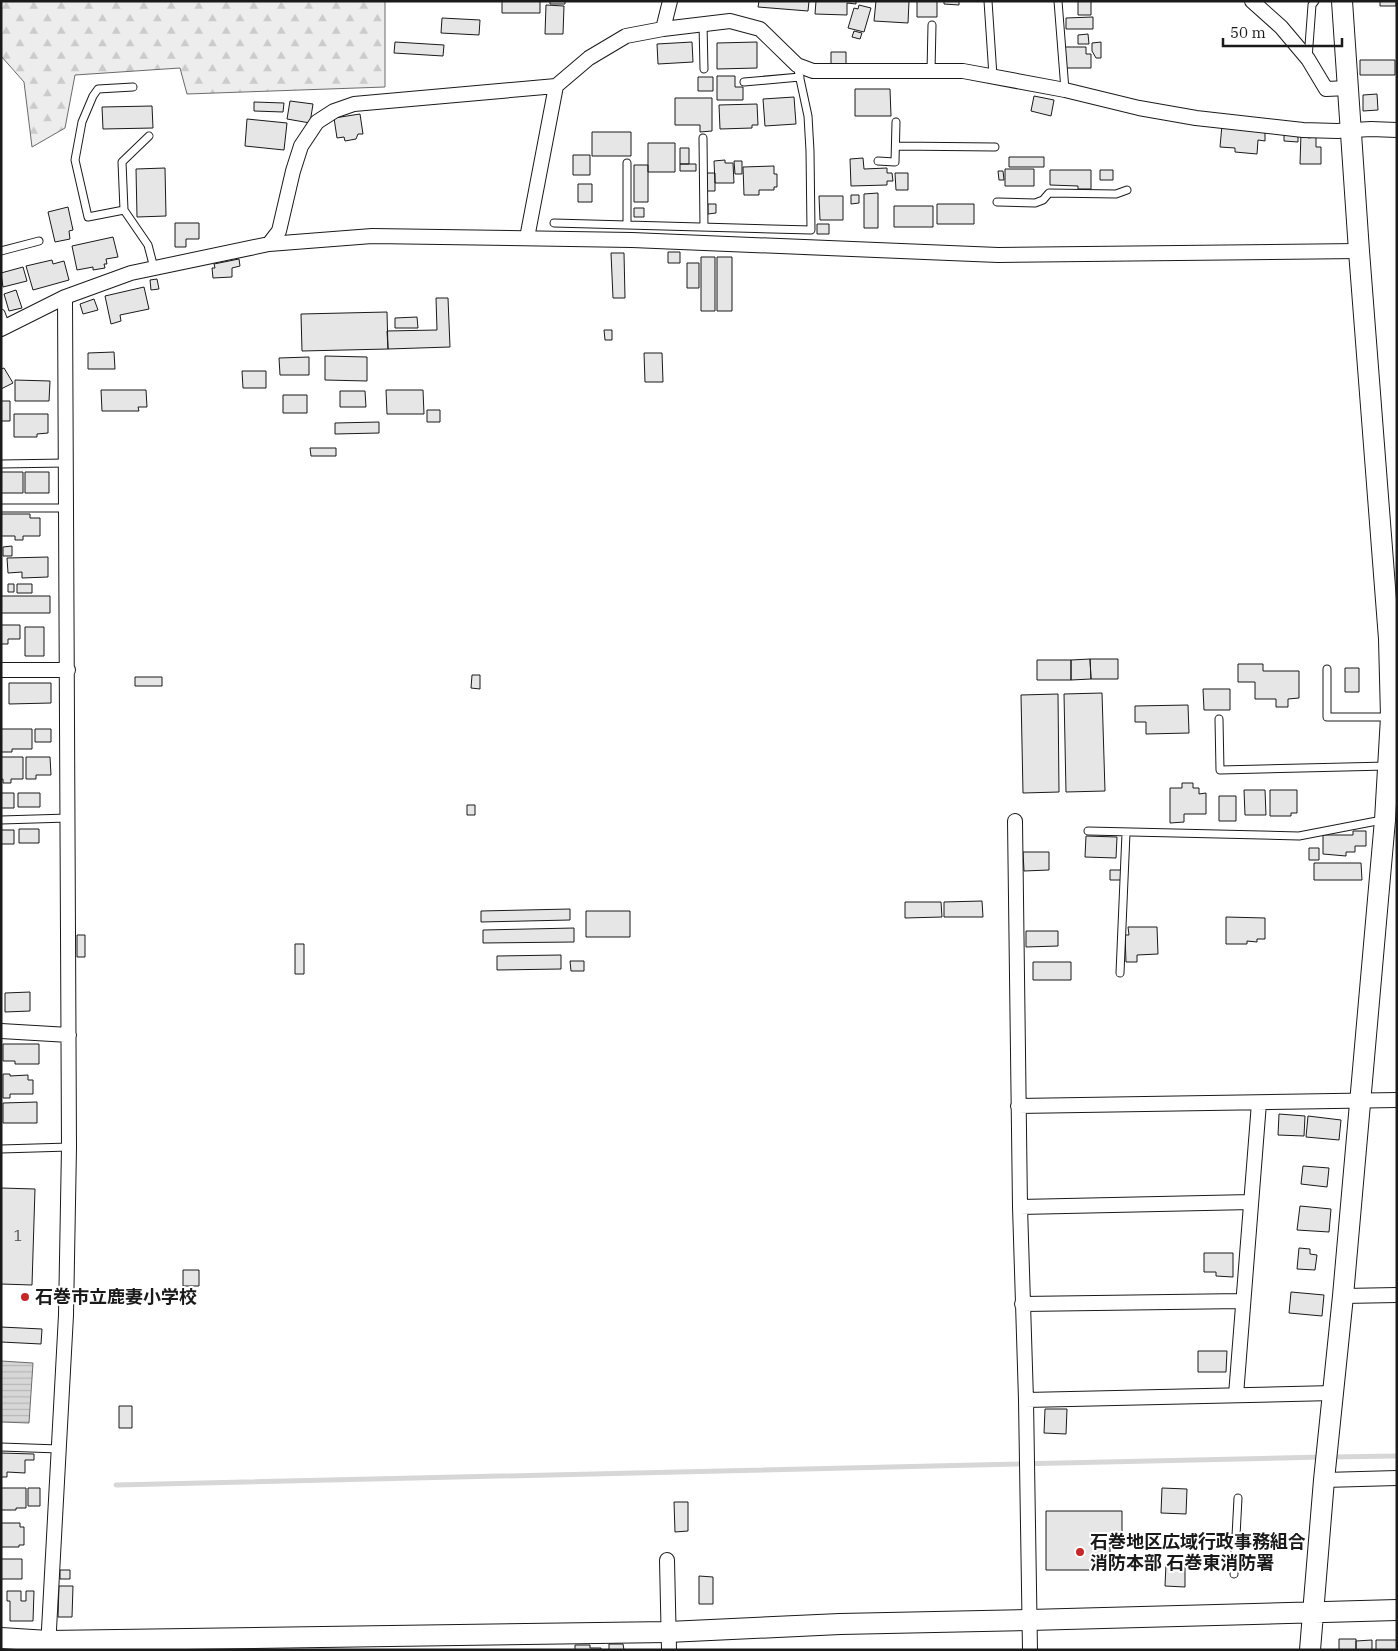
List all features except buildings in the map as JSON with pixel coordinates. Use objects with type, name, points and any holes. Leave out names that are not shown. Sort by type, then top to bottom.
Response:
[{"type":"street","points":[[662,29],[670,1]]},
{"type":"street","points":[[1252,1],[1281,27],[1308,59],[1326,89],[1348,88]]},
{"type":"street","points":[[1310,1650],[1324,1474],[1334,1393],[1360,1101],[1391,820],[1389,639],[1342,1]]},
{"type":"street","points":[[269,244],[279,231],[293,171],[302,146],[317,122],[334,110],[354,104],[556,86],[589,58],[626,36],[662,29],[730,21],[760,29],[798,71],[963,71],[1065,90],[1139,108],[1196,118],[1303,130],[1397,130]]},
{"type":"street","points":[[527,238],[556,86]]},
{"type":"street","points":[[3,323],[65,297],[131,273],[269,244],[372,236],[632,240],[998,255],[1359,250]]},
{"type":"street","points":[[48,1645],[66,1315],[69,1147],[65,297]]},
{"type":"street","points":[[1,670],[68,670]]},
{"type":"street","points":[[1015,821],[1018,1106],[1026,1400],[1030,1650]]},
{"type":"street","points":[[1,1031],[69,1035]]},
{"type":"street","points":[[1018,1106],[1397,1100]]},
{"type":"street","points":[[1236,1395],[1259,1103]]},
{"type":"street","points":[[1020,1207],[1251,1202]]},
{"type":"street","points":[[1343,1296],[1397,1295]]},
{"type":"street","points":[[1022,1304],[1243,1302]]},
{"type":"street","points":[[1026,1400],[1334,1393]]},
{"type":"street","points":[[1324,1474],[1397,1478]]},
{"type":"street","points":[[667,1560],[669,1641]]},
{"type":"street","points":[[1,1638],[48,1645],[669,1641],[840,1624],[1397,1610]]},
{"type":"lane","points":[[988,1],[993,76]]},
{"type":"lane","points":[[1058,1],[1065,90]]},
{"type":"lane","points":[[1308,59],[1312,5],[1315,1]]},
{"type":"lane","points":[[704,24],[704,69]]},
{"type":"lane","points":[[931,71],[932,25]]},
{"type":"lane","points":[[554,223],[810,230],[808,116],[798,71],[744,82]]},
{"type":"lane","points":[[124,210],[88,218],[75,160],[82,122],[98,89],[133,87]]},
{"type":"lane","points":[[878,162],[896,162],[896,122]]},
{"type":"lane","points":[[149,136],[122,162],[124,210],[148,245],[154,268]]},
{"type":"lane","points":[[703,138],[704,227]]},
{"type":"lane","points":[[896,146],[995,147]]},
{"type":"lane","points":[[627,163],[627,225]]},
{"type":"lane","points":[[996,202],[1034,203],[1043,200],[1049,193],[1116,194],[1127,190]]},
{"type":"lane","points":[[1,251],[39,241]]},
{"type":"lane","points":[[1,464],[66,463]]},
{"type":"lane","points":[[1,508],[66,508]]},
{"type":"lane","points":[[1327,669],[1327,717],[1391,717]]},
{"type":"lane","points":[[1219,719],[1220,770],[1389,766]]},
{"type":"lane","points":[[1,820],[68,818]]},
{"type":"lane","points":[[1088,831],[1299,836],[1391,820]]},
{"type":"lane","points":[[1120,973],[1126,833]]},
{"type":"lane","points":[[1,1149],[69,1147]]},
{"type":"lane","points":[[1,1447],[59,1449]]},
{"type":"lane","points":[[1234,1574],[1238,1498]]},
{"type":"green space","points":[[1,1],[385,1],[385,87],[187,94],[180,68],[75,75],[65,128],[32,147],[24,82],[1,56]]},
{"type":"shaded area","points":[[1,1361],[33,1363],[29,1423],[1,1422]]},
{"type":"waterway","points":[[1331,1457],[1397,1456]]},
{"type":"waterway","points":[[116,1485],[1323,1457]]},
{"type":"place","name":"石巻市立鹿妻小学校","points":[[25,1297]]},
{"type":"place","name":"石巻地区広域行政事務組合 消防本部 石巻東消防署","points":[[1080,1552]]}]
